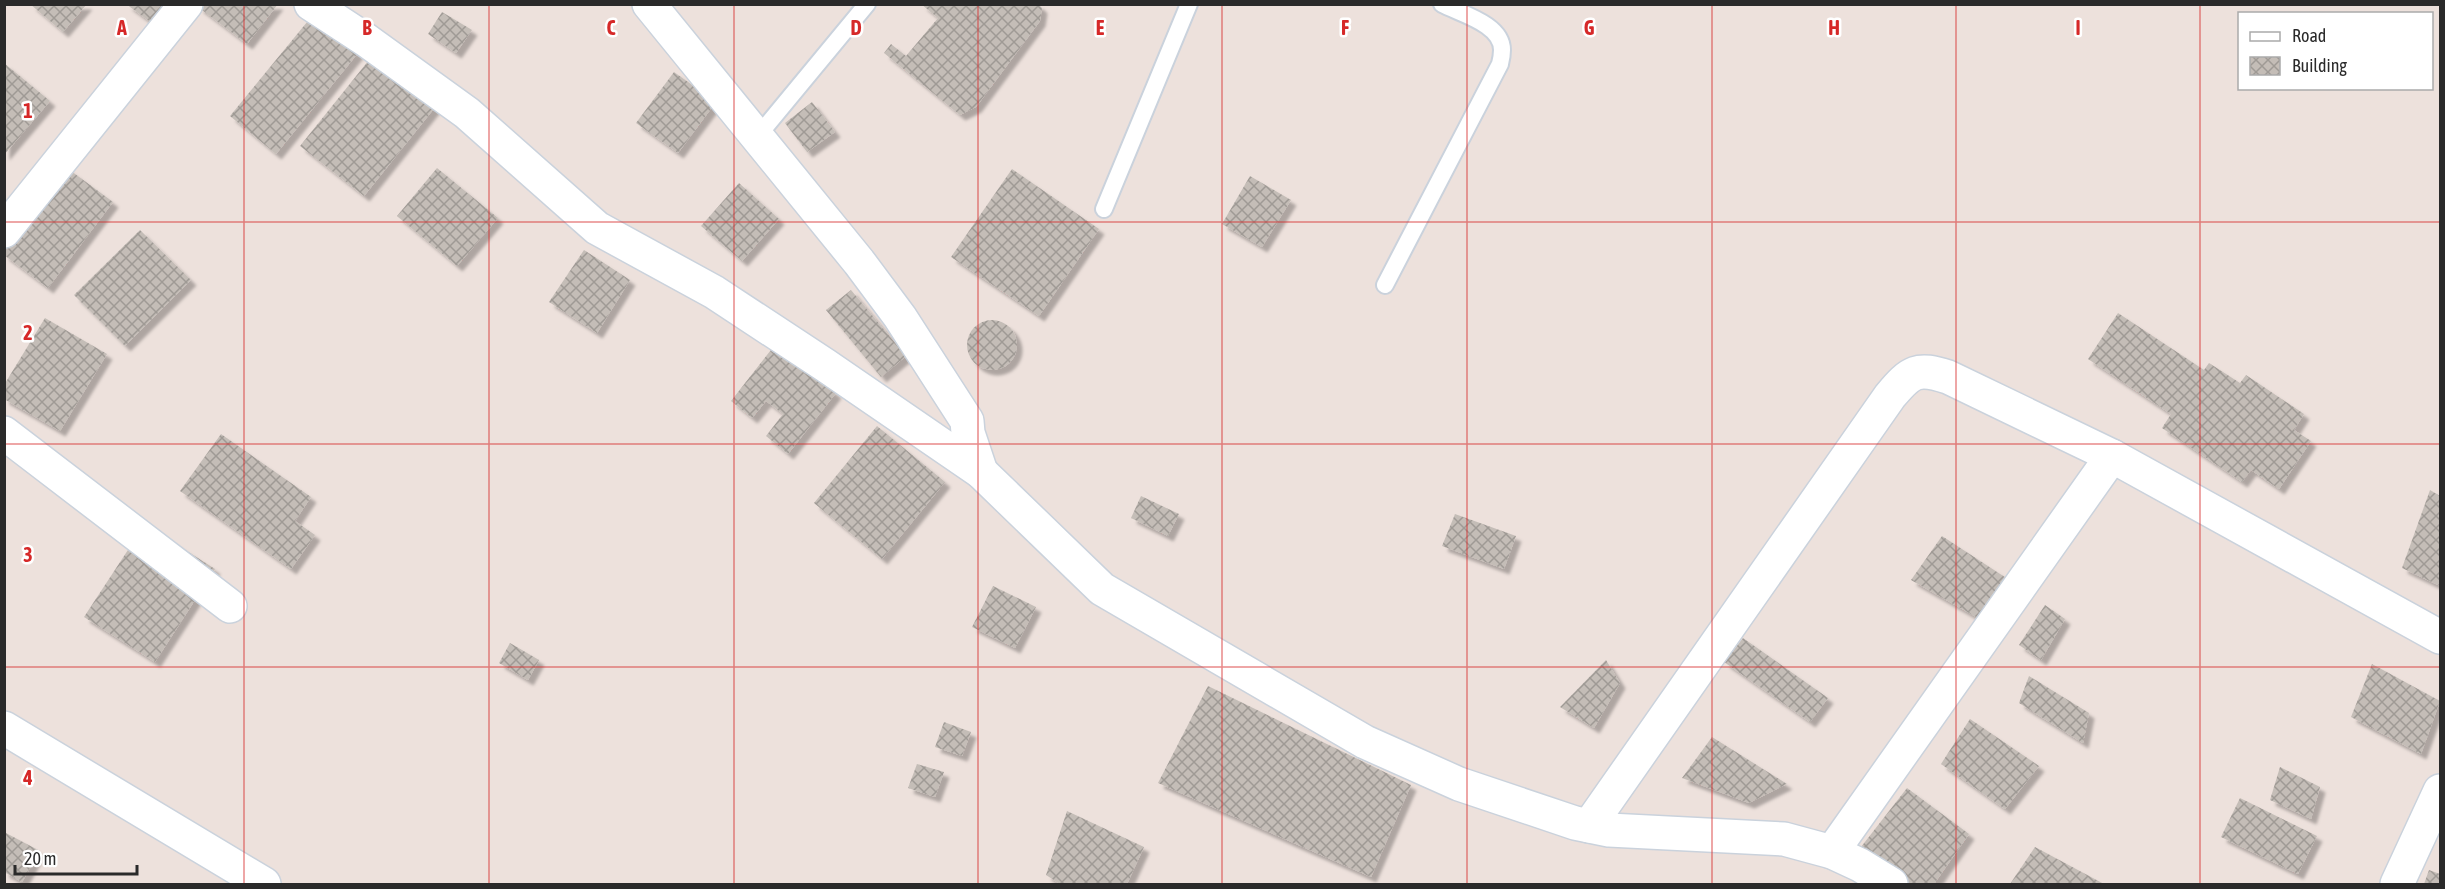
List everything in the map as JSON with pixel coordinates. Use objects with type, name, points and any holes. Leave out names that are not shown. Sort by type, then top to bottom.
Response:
[{"type":"street","points":[[4,231],[186,4]]},
{"type":"street","points":[[310,4],[366,40],[467,113],[597,228],[714,292],[981,472],[1102,589],[1365,742],[1459,784],[1589,826],[1609,830],[1784,839],[1832,852],[1860,865],[1891,885]]},
{"type":"street","points":[[650,4],[859,262],[900,317],[967,421],[981,472]]},
{"type":"street","points":[[1589,826],[1883,405],[1905,378],[1917,371],[1948,377],[2112,456],[2440,637]]},
{"type":"street","points":[[4,433],[230,606]]},
{"type":"street","points":[[1832,852],[2112,456]]},
{"type":"street","points":[[4,728],[261,884]]},
{"type":"street","points":[[2397,885],[2440,791]]},
{"type":"lane","points":[[757,137],[867,4]]},
{"type":"lane","points":[[1104,209],[1189,4]]},
{"type":"lane","points":[[1385,285],[1500,64],[1502,48],[1497,35],[1490,28],[1442,4]]},
{"type":"building","points":[[30,4],[87,4],[63,32]]},
{"type":"building","points":[[126,4],[171,4],[156,26]]},
{"type":"building","points":[[200,4],[278,4],[247,44],[198,7]]},
{"type":"building","points":[[921,4],[1038,4],[1042,8],[1040,21],[976,107],[960,115],[884,53],[891,44],[906,56],[938,18]]},
{"type":"building","points":[[442,12],[472,30],[456,53],[428,34]]},
{"type":"building","points":[[312,16],[358,53],[276,154],[230,116]]},
{"type":"building","points":[[373,55],[436,106],[364,196],[300,146]]},
{"type":"building","points":[[4,63],[50,101],[4,155]]},
{"type":"building","points":[[674,72],[716,102],[678,153],[636,123]]},
{"type":"building","points":[[812,102],[835,132],[807,152],[785,123]]},
{"type":"building","points":[[67,168],[113,202],[48,288],[4,255],[4,250]]},
{"type":"building","points":[[437,168],[498,218],[457,266],[397,216]]},
{"type":"building","points":[[1012,169],[1099,229],[1039,316],[951,257]]},
{"type":"building","points":[[1250,176],[1291,200],[1262,247],[1222,224]]},
{"type":"building","points":[[739,183],[779,219],[742,261],[701,226]]},
{"type":"building","points":[[140,230],[191,280],[125,346],[74,295]]},
{"type":"building","points":[[584,250],[630,280],[597,333],[549,302]]},
{"type":"building","points":[[851,290],[906,356],[881,377],[826,310]]},
{"type":"building","points":[[2118,313],[2204,370],[2209,363],[2240,383],[2246,375],[2304,414],[2294,430],[2311,441],[2279,489],[2251,470],[2242,482],[2162,428],[2171,414],[2088,359]]},
{"type":"building","points":[[45,318],[107,354],[60,431],[4,399],[4,385]]},
{"type":"building","points":[[992,320],[1001,322],[1012,331],[1017,345],[1015,354],[1006,365],[992,370],[983,368],[972,359],[967,345],[969,336],[978,325]]},
{"type":"building","points":[[774,346],[836,393],[788,454],[766,436],[783,414],[766,401],[752,418],[731,401]]},
{"type":"building","points":[[877,426],[945,482],[882,559],[814,503]]},
{"type":"building","points":[[221,434],[311,497],[295,521],[315,535],[291,569],[180,491]]},
{"type":"building","points":[[2430,490],[2440,496],[2440,586],[2402,568]]},
{"type":"building","points":[[1141,496],[1179,514],[1168,536],[1131,518]]},
{"type":"building","points":[[1455,514],[1516,536],[1504,569],[1442,546]]},
{"type":"building","points":[[145,524],[215,569],[155,662],[84,617]]},
{"type":"building","points":[[1942,536],[2020,587],[1992,626],[1911,580]]},
{"type":"building","points":[[993,586],[1036,607],[1015,648],[972,627]]},
{"type":"building","points":[[2045,605],[2065,619],[2041,660],[2019,645]]},
{"type":"building","points":[[1743,638],[1828,698],[1810,722],[1724,662]]},
{"type":"building","points":[[510,643],[539,660],[528,680],[499,663]]},
{"type":"building","points":[[1606,660],[1620,683],[1594,728],[1560,707]]},
{"type":"building","points":[[2372,664],[2440,701],[2421,754],[2351,717]]},
{"type":"building","points":[[2029,676],[2089,713],[2083,743],[2019,703]]},
{"type":"building","points":[[1208,686],[1411,785],[1371,877],[1158,783]]},
{"type":"building","points":[[1970,719],[2039,766],[2005,809],[1941,764]]},
{"type":"building","points":[[944,722],[971,732],[962,756],[935,747]]},
{"type":"building","points":[[1712,737],[1787,784],[1749,803],[1682,778]]},
{"type":"building","points":[[917,764],[944,772],[935,797],[908,788]]},
{"type":"building","points":[[2280,767],[2320,787],[2311,819],[2270,800]]},
{"type":"building","points":[[1907,788],[1969,834],[1934,884],[1911,884],[1861,847]]},
{"type":"building","points":[[2240,798],[2317,836],[2298,874],[2221,837]]},
{"type":"building","points":[[1067,811],[1144,847],[1127,884],[1060,884],[1046,875]]},
{"type":"building","points":[[4,832],[40,851],[22,882],[4,872]]},
{"type":"building","points":[[2035,847],[2104,884],[2010,884]]},
{"type":"building","points":[[2429,870],[2440,874],[2440,884],[2424,884]]}]
